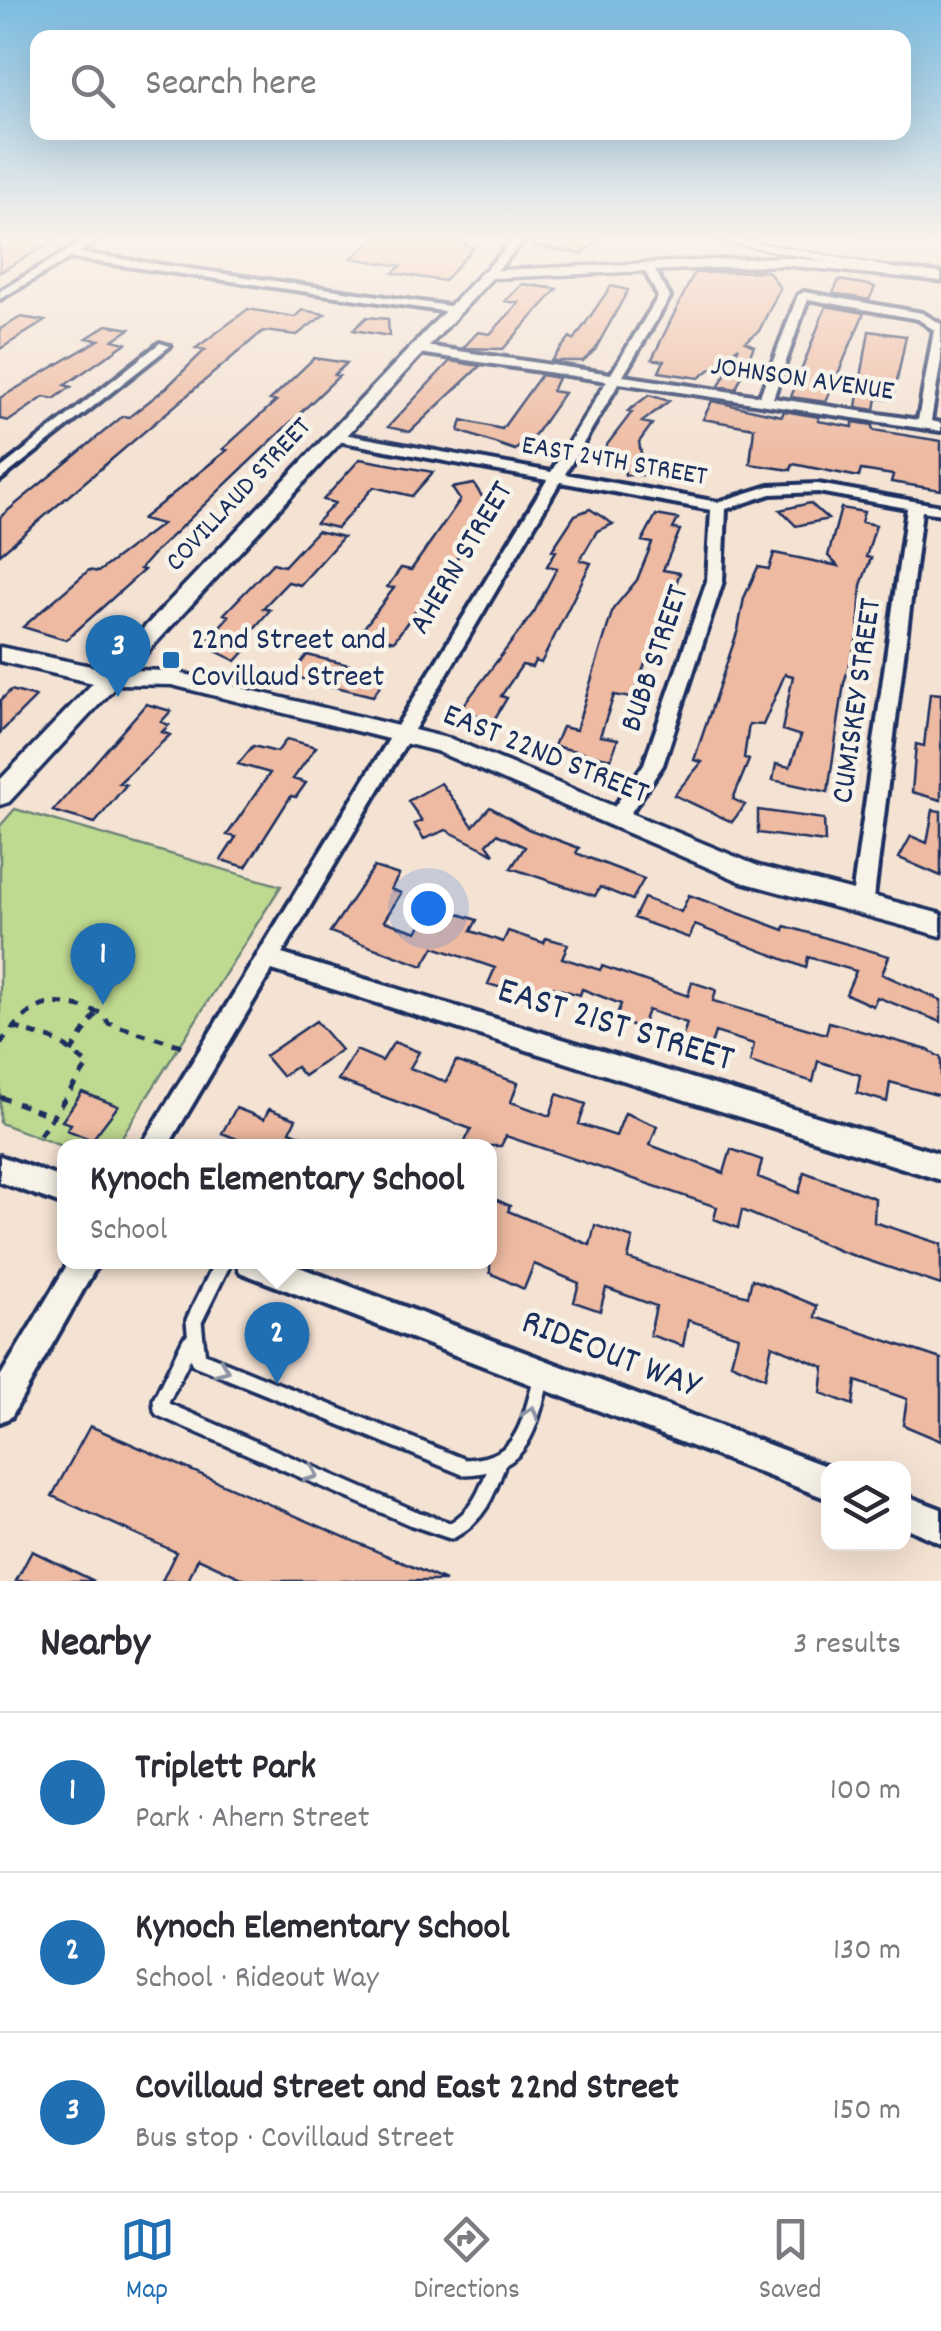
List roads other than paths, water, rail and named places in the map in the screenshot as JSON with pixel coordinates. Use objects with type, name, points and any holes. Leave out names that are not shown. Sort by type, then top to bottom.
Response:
[{"type":"street","name":"COVILLAUD STREET","points":[[0,796],[455,311]]},
{"type":"street","name":"AHERN STREET","points":[[158,1139],[552,478],[657,311]]},
{"type":"street","points":[[765,401],[798,311]]},
{"type":"street","points":[[893,311],[922,316],[941,330],[924,424]]},
{"type":"street","points":[[0,476],[164,346]]},
{"type":"street","name":"JOHNSON AVENUE","points":[[419,349],[941,427]]},
{"type":"street","name":"EAST 24TH STREET","points":[[338,437],[719,507],[768,490],[818,488],[941,510]]},
{"type":"street","name":"CUMISKEY STREET","points":[[862,905],[915,505]]},
{"type":"street","name":"BUBB STREET","points":[[616,818],[653,765],[715,581],[719,507]]},
{"type":"street","name":"EAST 22ND STREET","points":[[0,654],[110,677],[172,678],[400,734],[488,760],[752,874],[941,925]]},
{"type":"street","name":"EAST 21ST STREET","points":[[267,958],[941,1167]]},
{"type":"street","points":[[0,1169],[57,1189]]},
{"type":"street","points":[[0,1406],[81,1269]]},
{"type":"street","name":"RIDEOUT WAY","points":[[268,1269],[821,1479]]},
{"type":"street","points":[[911,1514],[941,1526]]},
{"type":"lane","points":[[219,1269],[193,1319],[190,1342],[161,1401],[162,1409],[451,1531],[471,1522],[484,1503],[496,1464]]},
{"type":"lane","points":[[190,1342],[198,1359],[474,1468],[506,1461],[523,1440],[544,1374]]},
{"type":"place","name":"22nd Street and Covillaud Street","points":[[171,660]]},
{"type":"place","name":"Covillaud Street and East 22nd Street","points":[[118,697]]},
{"type":"place","name":"Triplett Park","points":[[103,1005]]},
{"type":"place","name":"Kynoch Elementary School","points":[[277,1384]]}]
